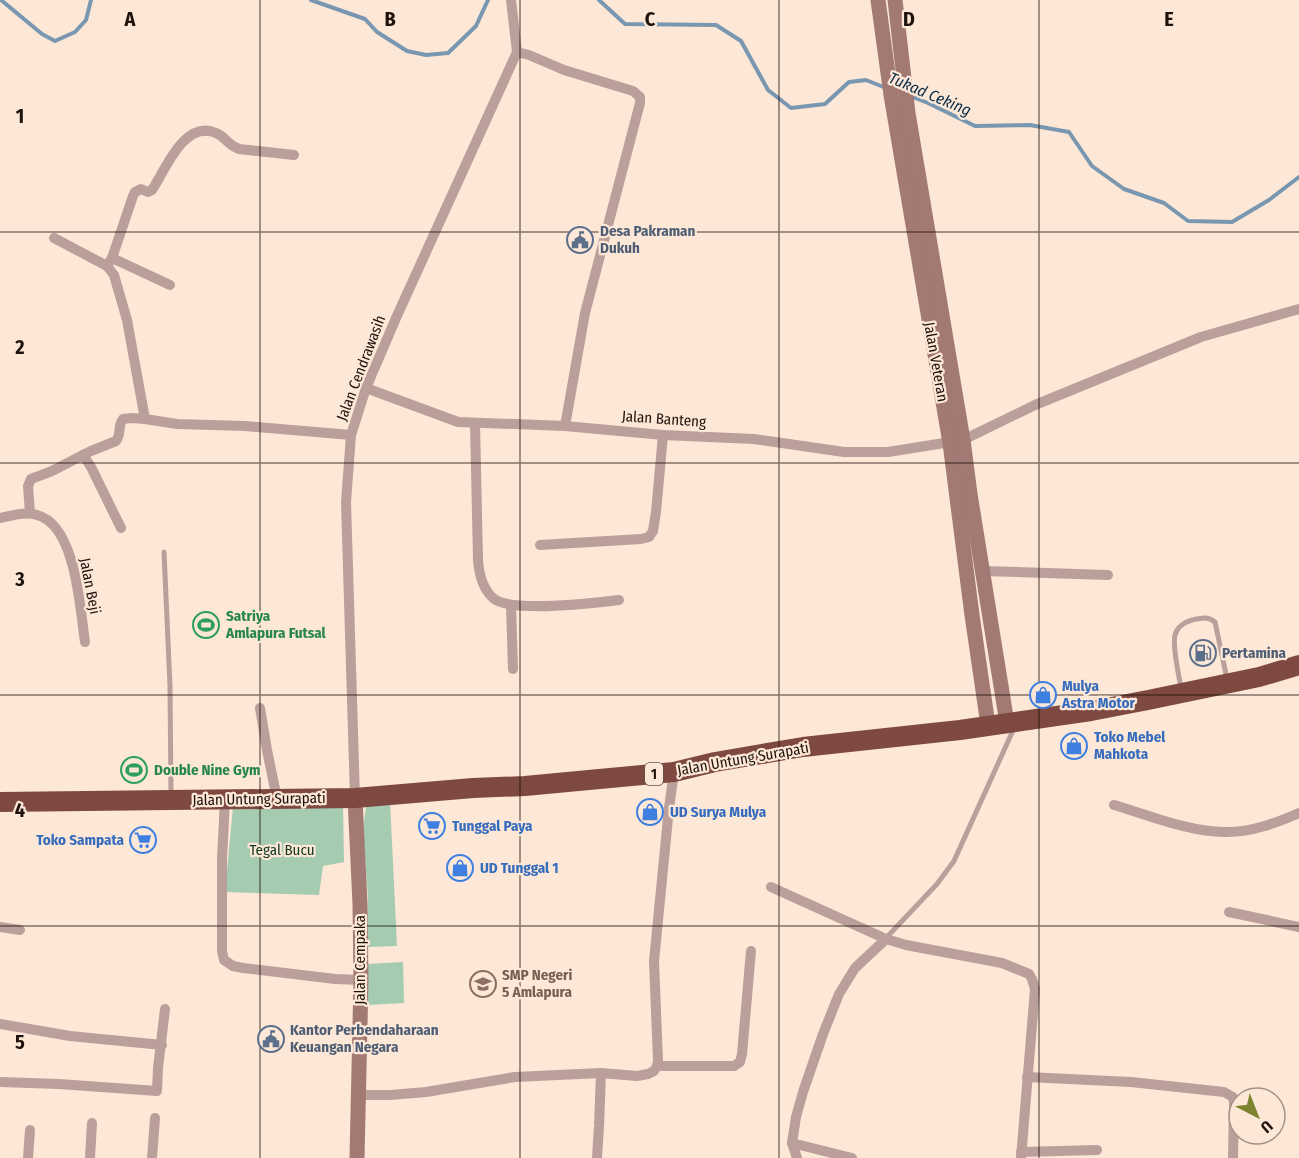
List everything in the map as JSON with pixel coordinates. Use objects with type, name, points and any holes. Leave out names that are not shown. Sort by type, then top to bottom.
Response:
[{"type":"highway","name":"Jalan Untung Surapati","points":[[0,802],[355,798],[525,786],[674,772],[715,762],[803,747],[960,730],[1091,711],[1259,677],[1299,665]]},
{"type":"main road","name":"Jalan Veteran","points":[[878,0],[891,95],[957,442],[970,494],[1004,723]]},
{"type":"main road","name":"Jalan Veteran","points":[[895,0],[908,113],[957,442],[972,615],[1004,723]]},
{"type":"main road","name":"Jalan Cempaka","points":[[355,798],[361,980],[357,1158]]},
{"type":"street","points":[[511,0],[520,53],[564,70],[633,91],[640,97],[630,146],[585,313],[565,426]]},
{"type":"street","name":"Jalan Cendrawasih","points":[[355,798],[346,502],[351,435],[366,388],[424,254],[520,53]]},
{"type":"street","points":[[145,419],[127,320],[110,262],[133,195],[141,189],[148,192],[152,190],[172,154],[199,132],[216,132],[231,146],[239,148],[294,155]]},
{"type":"street","points":[[54,238],[171,285]]},
{"type":"street","name":"Jalan Banteng","points":[[366,388],[458,422],[565,426],[663,435],[754,439],[844,452],[888,452],[957,442],[1035,405],[1201,337],[1299,309]]},
{"type":"street","points":[[0,518],[30,513],[28,486],[32,479],[116,441],[119,436],[119,425],[123,419],[351,435]]},
{"type":"street","points":[[475,423],[478,560],[480,578],[487,592],[500,603],[511,605],[561,605],[619,600]]},
{"type":"street","points":[[540,545],[649,537],[653,531],[656,512],[663,435]]},
{"type":"street","points":[[83,455],[121,528]]},
{"type":"street","name":"Jalan Beji","points":[[30,513],[46,518],[67,548],[79,598],[85,642]]},
{"type":"street","points":[[983,571],[1108,575]]},
{"type":"street","points":[[511,605],[513,669]]},
{"type":"street","points":[[260,708],[277,799]]},
{"type":"street","points":[[358,1095],[426,1092],[515,1077],[600,1073],[637,1076],[654,1071],[657,1066],[658,1037],[654,961],[674,772]]},
{"type":"street","points":[[225,799],[222,860],[222,951],[224,960],[233,966],[243,968],[361,980]]},
{"type":"street","points":[[1114,804],[1200,830],[1228,832],[1260,827],[1299,813]]},
{"type":"street","points":[[771,887],[885,939],[1002,963],[1029,974],[1035,989],[1021,1155],[1097,1150]]},
{"type":"street","points":[[1229,912],[1299,927]]},
{"type":"street","points":[[0,927],[20,930]]},
{"type":"street","points":[[798,1158],[792,1143],[796,1117],[839,994],[855,969],[885,939]]},
{"type":"street","points":[[657,1066],[734,1066],[740,1062],[751,951]]},
{"type":"street","points":[[0,1082],[157,1091],[165,1009]]},
{"type":"street","points":[[0,1024],[70,1036],[162,1045]]},
{"type":"street","points":[[597,1158],[600,1073]]},
{"type":"street","points":[[1027,1077],[1131,1082],[1224,1092],[1233,1097],[1234,1103],[1233,1158]]},
{"type":"street","points":[[152,1158],[154,1118]]},
{"type":"street","points":[[90,1158],[92,1123]]},
{"type":"street","points":[[28,1158],[30,1130]]},
{"type":"street","points":[[792,1143],[852,1158]]},
{"type":"lane","points":[[164,552],[170,686],[171,801]]},
{"type":"lane","points":[[1181,693],[1174,635],[1178,628],[1187,622],[1199,619],[1210,618],[1215,622],[1228,683]]},
{"type":"lane","points":[[885,939],[937,884],[954,861],[1004,723]]},
{"type":"green space","points":[[367,801],[390,801],[397,946],[366,947],[368,898],[363,829]]},
{"type":"green space","name":"Tegal Bucu","points":[[343,803],[344,862],[323,866],[319,895],[225,892],[233,807]]},
{"type":"green space","points":[[403,962],[404,1003],[367,1005],[366,964]]},
{"type":"waterway","name":"Tukad Ceking","points":[[1,0],[42,34],[55,41],[75,32],[86,20],[91,0]]},
{"type":"waterway","name":"Tukad Ceking","points":[[311,0],[365,19],[377,32],[407,51],[426,55],[448,53],[476,26],[488,0]]},
{"type":"waterway","name":"Tukad Ceking","points":[[599,0],[625,24],[716,25],[741,41],[768,90],[791,108],[825,104],[849,82],[866,80],[886,88]]},
{"type":"waterway","name":"Tukad Ceking","points":[[910,96],[975,126],[1030,125],[1069,132],[1092,166],[1124,189],[1164,203],[1188,221],[1232,222],[1269,200],[1299,177]]},
{"type":"place","name":"Desa Pakraman Dukuh","points":[[580,240]]},
{"type":"place","name":"Satriya Amlapura Futsal","points":[[206,625]]},
{"type":"place","name":"Pertamina","points":[[1203,653]]},
{"type":"place","name":"Mulya Astra Motor","points":[[1043,695]]},
{"type":"place","name":"Toko Mebel Mahkota","points":[[1074,746]]},
{"type":"place","name":"Double Nine Gym","points":[[134,770]]},
{"type":"place","name":"UD Surya Mulya","points":[[650,812]]},
{"type":"place","name":"Tunggal Paya","points":[[432,826]]},
{"type":"place","name":"Toko Sampata","points":[[143,840]]},
{"type":"place","name":"UD Tunggal 1","points":[[460,868]]},
{"type":"place","name":"SMP Negeri 5 Amlapura","points":[[483,984]]},
{"type":"place","name":"Kantor Perbendaharaan Keuangan Negara","points":[[271,1039]]}]
